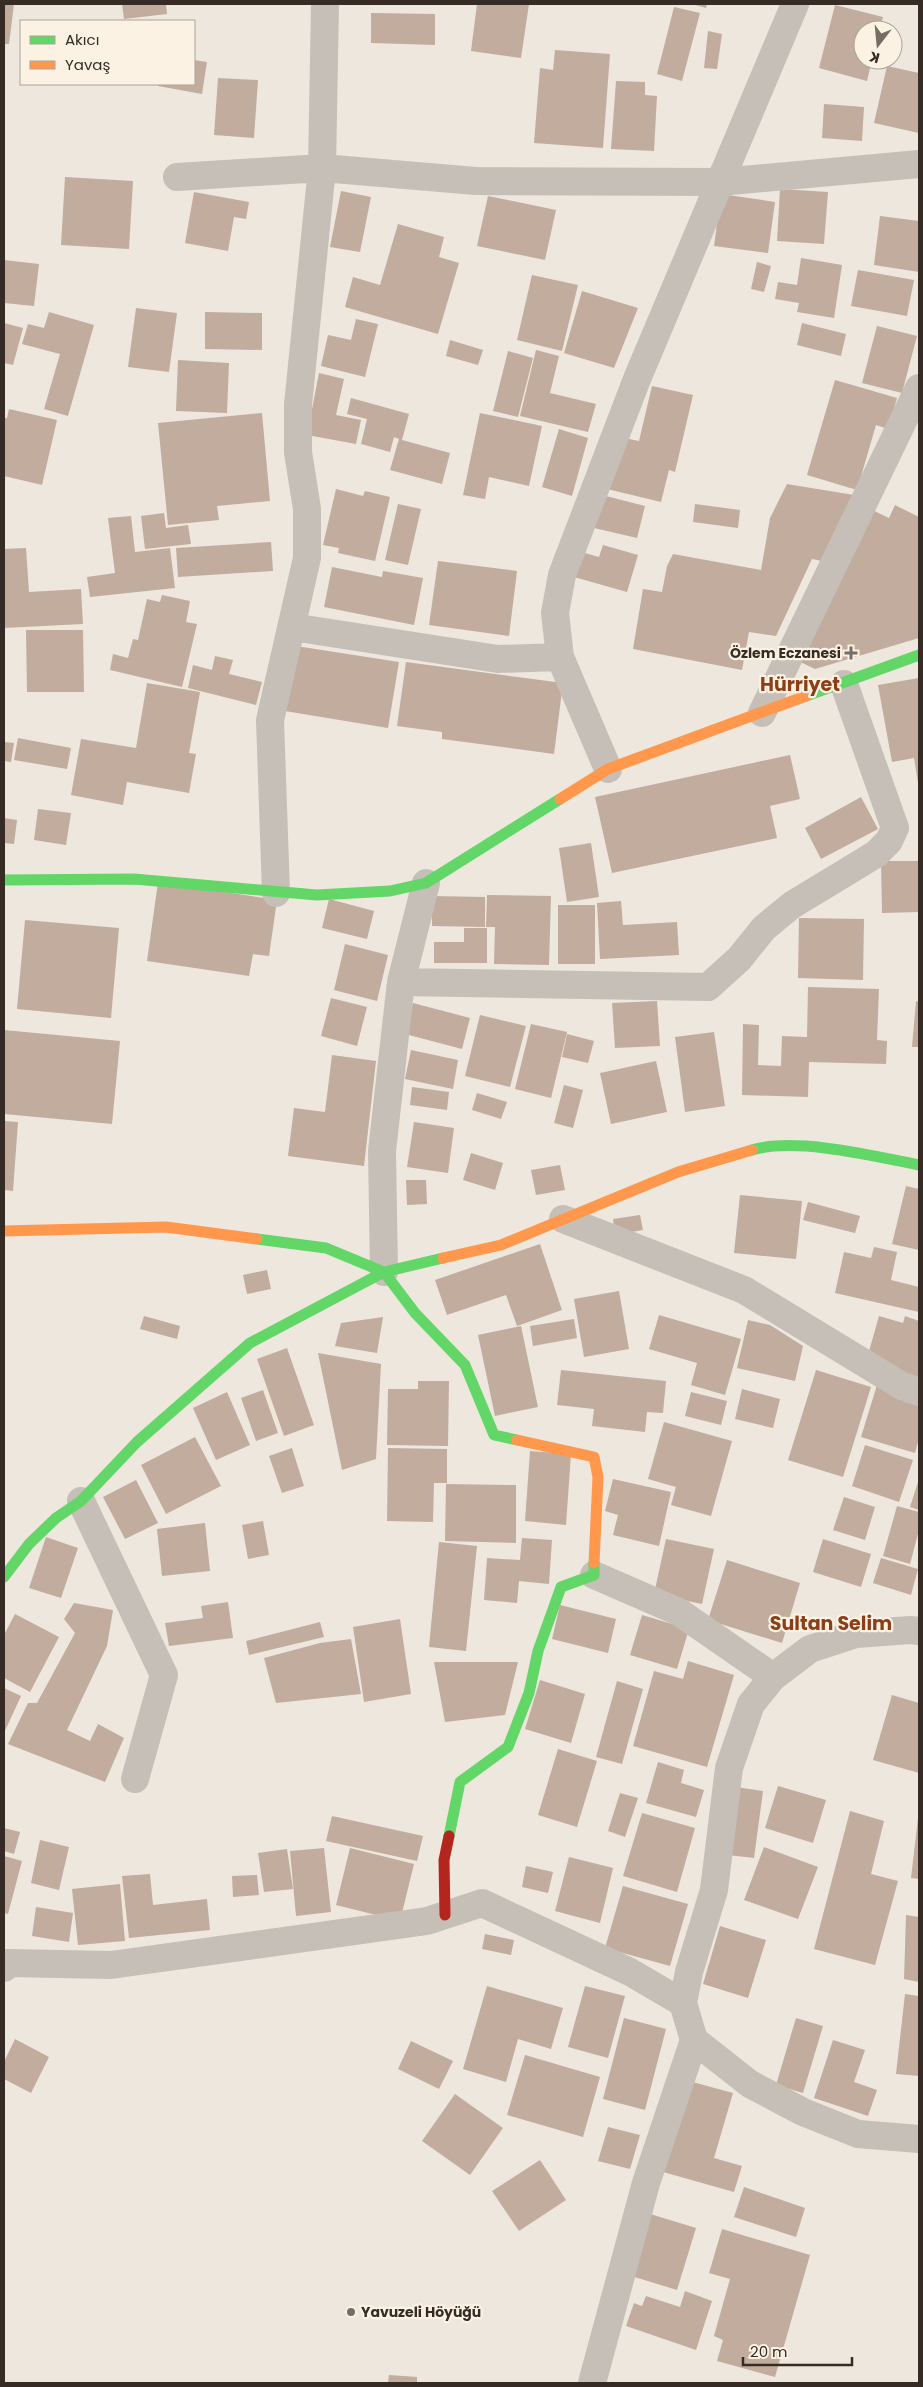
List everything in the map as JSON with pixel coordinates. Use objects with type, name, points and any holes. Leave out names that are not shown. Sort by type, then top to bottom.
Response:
[{"type":"street","points":[[276,893],[270,720],[307,558],[306,508],[298,452],[298,405],[322,168],[325,4]]},
{"type":"street","points":[[608,769],[560,657],[555,613],[562,575],[637,379],[795,4]]},
{"type":"street","points":[[177,177],[322,168],[476,181],[720,182],[919,164]]},
{"type":"street","points":[[762,713],[919,388]]},
{"type":"street","points":[[292,627],[498,659],[560,657]]},
{"type":"street","points":[[4,880],[134,879],[276,893],[362,894],[396,892],[426,883],[608,769],[919,655]]},
{"type":"street","points":[[401,982],[708,987],[739,959],[764,928],[792,906],[876,854],[889,841],[895,828],[844,684]]},
{"type":"street","points":[[384,1272],[382,1151],[401,982],[426,883]]},
{"type":"street","points":[[4,1577],[28,1544],[56,1518],[82,1501],[137,1442],[250,1343],[384,1272],[501,1245],[678,1172],[770,1144],[856,1152],[919,1165]]},
{"type":"street","points":[[563,1219],[744,1290],[902,1386],[919,1392]]},
{"type":"street","points":[[4,1231],[166,1227],[326,1248],[384,1272],[416,1313],[465,1365],[494,1435],[594,1457],[598,1477],[594,1575]]},
{"type":"street","points":[[82,1501],[164,1675],[135,1779]]},
{"type":"street","points":[[445,1915],[444,1860],[460,1782],[508,1747],[529,1693],[538,1651],[561,1587],[594,1575],[679,1612],[773,1677]]},
{"type":"street","points":[[592,2383],[646,2183],[694,2040],[683,2003],[689,1972],[714,1890],[729,1768],[750,1704],[773,1677],[810,1649],[856,1634],[910,1630],[919,1632]]},
{"type":"street","points":[[4,1968],[7,1962],[111,1965],[427,1921],[482,1903],[630,1972],[683,2003]]},
{"type":"street","points":[[694,2040],[750,2084],[804,2112],[858,2134],[919,2140]]},
{"type":"building","points":[[4,4],[14,4],[9,44],[4,44]]},
{"type":"building","points":[[122,4],[166,4],[167,14],[124,19]]},
{"type":"building","points":[[477,4],[529,4],[521,58],[471,51]]},
{"type":"building","points":[[692,4],[707,4],[706,8]]},
{"type":"building","points":[[835,5],[883,17],[882,20],[853,20],[853,70],[870,70],[867,81],[819,68]]},
{"type":"building","points":[[674,7],[700,13],[682,81],[657,74]]},
{"type":"building","points":[[371,13],[435,14],[435,45],[371,43]]},
{"type":"building","points":[[708,31],[722,34],[717,69],[704,68]]},
{"type":"building","points":[[555,50],[610,54],[603,148],[534,143],[540,68],[553,70]]},
{"type":"building","points":[[195,60],[207,62],[202,94],[158,86],[195,85]]},
{"type":"building","points":[[886,70],[903,70],[919,73],[919,133],[874,123]]},
{"type":"building","points":[[218,78],[258,80],[254,138],[214,135]]},
{"type":"building","points":[[616,81],[645,82],[645,95],[657,96],[654,151],[611,149]]},
{"type":"building","points":[[824,104],[864,107],[862,141],[822,138]]},
{"type":"building","points":[[65,177],[133,181],[129,249],[61,245]]},
{"type":"building","points":[[780,189],[828,192],[824,244],[777,241]]},
{"type":"building","points":[[341,191],[371,197],[360,252],[330,247]]},
{"type":"building","points":[[194,192],[249,202],[246,219],[234,217],[228,251],[185,243]]},
{"type":"building","points":[[721,194],[775,202],[768,253],[714,246]]},
{"type":"building","points":[[488,196],[556,210],[545,260],[477,246]]},
{"type":"building","points":[[880,216],[919,221],[919,272],[874,265]]},
{"type":"building","points":[[398,224],[444,237],[439,257],[459,263],[438,334],[345,307],[353,277],[380,285]]},
{"type":"building","points":[[801,258],[842,265],[834,318],[797,312],[799,303],[775,299],[778,282],[797,285]]},
{"type":"building","points":[[4,260],[39,264],[34,306],[4,303]]},
{"type":"building","points":[[757,262],[771,266],[764,292],[751,289]]},
{"type":"building","points":[[858,270],[914,280],[907,316],[851,306]]},
{"type":"building","points":[[532,275],[578,285],[562,351],[517,340]]},
{"type":"building","points":[[582,291],[638,308],[614,368],[564,353]]},
{"type":"building","points":[[136,308],[177,313],[169,372],[128,367]]},
{"type":"building","points":[[49,312],[94,325],[68,416],[44,409],[60,354],[22,344],[28,324],[44,328]]},
{"type":"building","points":[[205,312],[262,313],[262,350],[205,349]]},
{"type":"building","points":[[356,319],[378,324],[365,377],[321,366],[328,335],[351,340]]},
{"type":"building","points":[[4,323],[23,328],[13,365],[4,363]]},
{"type":"building","points":[[802,323],[846,334],[841,356],[797,345]]},
{"type":"building","points":[[877,326],[917,336],[902,393],[862,383]]},
{"type":"building","points":[[450,340],[483,350],[478,365],[446,356]]},
{"type":"building","points":[[536,350],[559,356],[550,393],[596,404],[588,432],[520,416]]},
{"type":"building","points":[[508,351],[533,358],[518,417],[493,411]]},
{"type":"building","points":[[178,360],[229,363],[227,413],[176,411]]},
{"type":"building","points":[[319,373],[344,379],[336,415],[361,420],[356,444],[307,435]]},
{"type":"building","points":[[835,380],[897,398],[888,429],[876,425],[857,490],[807,475]]},
{"type":"building","points":[[652,386],[693,395],[675,472],[669,470],[661,502],[607,489],[619,437],[639,441]]},
{"type":"building","points":[[351,398],[409,414],[402,440],[450,453],[442,484],[390,470],[399,439],[394,437],[390,452],[361,444],[367,419],[347,414]]},
{"type":"building","points":[[9,409],[57,420],[42,485],[4,476],[4,418],[7,418]]},
{"type":"building","points":[[262,413],[270,501],[217,506],[219,520],[168,525],[158,423]]},
{"type":"building","points":[[480,413],[542,426],[529,486],[489,477],[485,499],[463,495]]},
{"type":"building","points":[[559,429],[588,438],[572,496],[542,487]]},
{"type":"building","points":[[787,484],[854,495],[822,561],[812,559],[776,636],[749,632],[742,670],[633,649],[643,589],[662,592],[667,566],[673,554],[761,570],[770,518]]},
{"type":"building","points":[[336,489],[363,496],[365,491],[390,497],[375,561],[338,553],[339,548],[323,545]]},
{"type":"building","points":[[602,495],[645,506],[637,538],[594,528]]},
{"type":"building","points":[[398,504],[421,509],[408,565],[385,560]]},
{"type":"building","points":[[695,504],[740,510],[738,528],[693,522]]},
{"type":"building","points":[[895,505],[919,517],[919,638],[815,669],[792,658],[866,507],[889,518]]},
{"type":"building","points":[[164,513],[166,528],[188,525],[191,544],[145,549],[141,516]]},
{"type":"building","points":[[131,516],[135,552],[170,548],[175,588],[90,597],[87,577],[115,573],[108,518]]},
{"type":"building","points":[[271,542],[273,571],[178,577],[176,548]]},
{"type":"building","points":[[603,545],[638,555],[627,592],[574,577],[581,552],[599,557]]},
{"type":"building","points":[[26,548],[29,592],[81,589],[83,624],[4,628],[4,549]]},
{"type":"building","points":[[438,561],[517,571],[509,636],[429,625]]},
{"type":"building","points":[[332,567],[382,577],[383,571],[423,578],[414,625],[324,607]]},
{"type":"building","points":[[162,595],[190,601],[186,622],[197,624],[182,687],[110,670],[113,654],[128,658],[133,639],[138,640],[147,599],[160,602]]},
{"type":"building","points":[[26,630],[83,630],[84,692],[27,692]]},
{"type":"building","points":[[296,646],[399,662],[388,728],[285,711]]},
{"type":"building","points":[[215,656],[233,660],[229,674],[262,682],[256,705],[188,688],[193,665],[212,670]]},
{"type":"building","points":[[406,662],[563,683],[554,754],[442,739],[442,732],[397,726]]},
{"type":"building","points":[[919,678],[918,783],[914,758],[892,762],[878,685]]},
{"type":"building","points":[[147,683],[200,692],[189,753],[196,754],[189,793],[127,782],[123,805],[71,795],[81,739],[136,748]]},
{"type":"building","points":[[18,738],[71,748],[67,769],[14,760]]},
{"type":"building","points":[[4,742],[14,743],[11,762],[4,761]]},
{"type":"building","points":[[790,755],[800,799],[770,806],[777,838],[612,873],[595,797]]},
{"type":"building","points":[[861,797],[878,829],[821,859],[805,828]]},
{"type":"building","points":[[38,809],[71,813],[66,845],[34,840]]},
{"type":"building","points":[[4,818],[17,820],[14,844],[4,843]]},
{"type":"building","points":[[591,843],[599,897],[567,902],[559,848]]},
{"type":"building","points":[[881,861],[919,861],[919,912],[882,913]]},
{"type":"building","points":[[158,882],[277,900],[269,956],[253,954],[249,976],[147,961]]},
{"type":"building","points":[[487,895],[551,896],[549,965],[494,964],[495,927],[486,927]]},
{"type":"building","points":[[432,896],[485,897],[485,927],[432,926]]},
{"type":"building","points":[[329,899],[374,911],[367,939],[322,928]]},
{"type":"building","points":[[621,901],[623,925],[677,922],[679,955],[600,959],[597,903]]},
{"type":"building","points":[[558,905],[595,905],[595,964],[558,964]]},
{"type":"building","points":[[799,918],[864,919],[863,980],[798,978]]},
{"type":"building","points":[[25,920],[119,928],[111,1018],[17,1009]]},
{"type":"building","points":[[464,928],[487,928],[487,963],[434,963],[434,942],[464,942]]},
{"type":"building","points":[[345,944],[388,955],[377,1001],[334,990]]},
{"type":"building","points":[[808,987],[879,989],[877,1040],[887,1041],[886,1064],[809,1062],[808,1097],[742,1095],[743,1024],[759,1025],[758,1065],[781,1066],[782,1036],[807,1037]]},
{"type":"building","points":[[331,998],[367,1007],[357,1046],[321,1036]]},
{"type":"building","points":[[657,1001],[660,1046],[615,1048],[612,1003]]},
{"type":"building","points":[[916,1001],[919,1002],[919,1047],[912,1047]]},
{"type":"building","points":[[413,1003],[470,1018],[462,1049],[405,1034]]},
{"type":"building","points":[[480,1015],[526,1026],[510,1087],[465,1076]]},
{"type":"building","points":[[531,1024],[567,1032],[551,1098],[515,1089]]},
{"type":"building","points":[[4,1030],[120,1041],[112,1124],[4,1114]]},
{"type":"building","points":[[714,1032],[725,1106],[685,1112],[675,1037]]},
{"type":"building","points":[[567,1034],[594,1041],[588,1063],[562,1057]]},
{"type":"building","points":[[411,1050],[458,1060],[453,1089],[405,1079]]},
{"type":"building","points":[[332,1055],[376,1061],[364,1166],[288,1156],[294,1108],[325,1112]]},
{"type":"building","points":[[656,1061],[667,1112],[611,1124],[600,1073]]},
{"type":"building","points":[[564,1085],[583,1090],[573,1128],[554,1123]]},
{"type":"building","points":[[412,1087],[449,1092],[447,1110],[410,1105]]},
{"type":"building","points":[[477,1093],[507,1102],[501,1119],[472,1110]]},
{"type":"building","points":[[4,1121],[18,1122],[13,1191],[4,1190]]},
{"type":"building","points":[[414,1122],[454,1128],[448,1173],[407,1167]]},
{"type":"building","points":[[471,1153],[503,1163],[495,1190],[463,1180]]},
{"type":"building","points":[[560,1165],[565,1190],[536,1195],[531,1170]]},
{"type":"building","points":[[406,1180],[426,1180],[427,1204],[407,1205]]},
{"type":"building","points":[[906,1186],[919,1189],[919,1250],[892,1244]]},
{"type":"building","points":[[740,1195],[802,1201],[796,1259],[734,1253]]},
{"type":"building","points":[[808,1202],[860,1216],[855,1233],[803,1220]]},
{"type":"building","points":[[640,1215],[643,1230],[615,1235],[613,1219]]},
{"type":"building","points":[[540,1244],[562,1310],[517,1326],[506,1295],[447,1315],[435,1280]]},
{"type":"building","points":[[874,1247],[897,1252],[891,1280],[919,1287],[919,1312],[835,1293],[844,1252],[871,1258]]},
{"type":"building","points":[[267,1270],[271,1289],[247,1294],[243,1275]]},
{"type":"building","points":[[619,1291],[629,1349],[584,1357],[574,1299]]},
{"type":"building","points":[[659,1315],[741,1339],[725,1395],[691,1385],[697,1363],[649,1349]]},
{"type":"building","points":[[144,1316],[180,1326],[177,1339],[140,1329]]},
{"type":"building","points":[[879,1316],[903,1323],[905,1316],[919,1321],[919,1377],[866,1362]]},
{"type":"building","points":[[383,1317],[377,1353],[335,1346],[341,1323]]},
{"type":"building","points":[[574,1319],[577,1338],[533,1346],[530,1326]]},
{"type":"building","points":[[748,1320],[770,1325],[803,1346],[795,1381],[737,1368]]},
{"type":"building","points":[[521,1326],[538,1407],[495,1416],[478,1335]]},
{"type":"building","points":[[287,1348],[314,1425],[284,1436],[257,1359]]},
{"type":"building","points":[[318,1353],[381,1364],[376,1459],[342,1470]]},
{"type":"building","points":[[561,1370],[666,1381],[663,1413],[647,1412],[645,1432],[592,1426],[594,1409],[557,1405]]},
{"type":"building","points":[[816,1370],[871,1387],[843,1477],[788,1460]]},
{"type":"building","points":[[418,1381],[449,1381],[448,1446],[387,1445],[388,1389],[418,1389]]},
{"type":"building","points":[[877,1385],[919,1398],[919,1438],[915,1453],[861,1437]]},
{"type":"building","points":[[742,1389],[780,1399],[773,1428],[735,1419]]},
{"type":"building","points":[[263,1390],[278,1433],[256,1441],[241,1398]]},
{"type":"building","points":[[227,1392],[250,1445],[216,1460],[193,1408]]},
{"type":"building","points":[[691,1392],[727,1401],[721,1425],[685,1416]]},
{"type":"building","points":[[664,1422],[732,1441],[711,1516],[671,1505],[676,1487],[648,1479]]},
{"type":"building","points":[[195,1437],[221,1486],[166,1514],[141,1465]]},
{"type":"building","points":[[865,1445],[913,1460],[899,1502],[852,1486]]},
{"type":"building","points":[[292,1448],[304,1486],[282,1493],[269,1456]]},
{"type":"building","points":[[388,1448],[447,1449],[447,1483],[434,1483],[433,1522],[387,1521]]},
{"type":"building","points":[[530,1451],[571,1454],[566,1525],[525,1521]]},
{"type":"building","points":[[613,1479],[671,1492],[659,1546],[613,1535],[618,1515],[605,1511]]},
{"type":"building","points":[[919,1479],[919,1510],[910,1507]]},
{"type":"building","points":[[136,1480],[158,1523],[125,1539],[103,1497]]},
{"type":"building","points":[[446,1484],[516,1485],[516,1543],[445,1541]]},
{"type":"building","points":[[844,1497],[875,1507],[865,1540],[833,1530]]},
{"type":"building","points":[[897,1506],[919,1512],[919,1530],[910,1564],[883,1556]]},
{"type":"building","points":[[263,1521],[269,1555],[248,1559],[242,1525]]},
{"type":"building","points":[[205,1523],[210,1571],[162,1576],[157,1529]]},
{"type":"building","points":[[46,1537],[78,1548],[61,1598],[29,1588]]},
{"type":"building","points":[[522,1538],[552,1540],[549,1584],[519,1581],[517,1603],[484,1600],[487,1558],[520,1560]]},
{"type":"building","points":[[666,1539],[714,1549],[702,1604],[654,1594]]},
{"type":"building","points":[[823,1539],[871,1554],[861,1587],[813,1572]]},
{"type":"building","points":[[439,1542],[477,1546],[466,1651],[429,1647]]},
{"type":"building","points":[[881,1558],[918,1569],[911,1595],[873,1583]]},
{"type":"building","points":[[727,1560],[800,1583],[782,1643],[708,1620]]},
{"type":"building","points":[[228,1602],[233,1638],[169,1646],[165,1623],[203,1618],[201,1606]]},
{"type":"building","points":[[74,1603],[113,1610],[107,1646],[67,1730],[90,1741],[98,1724],[124,1738],[105,1782],[8,1744],[28,1703],[37,1703],[75,1633],[64,1619]]},
{"type":"building","points":[[560,1605],[616,1619],[608,1653],[552,1639]]},
{"type":"building","points":[[15,1614],[59,1637],[30,1692],[4,1678],[4,1635]]},
{"type":"building","points":[[642,1615],[689,1629],[677,1669],[630,1655]]},
{"type":"building","points":[[400,1619],[411,1694],[364,1702],[353,1627]]},
{"type":"building","points":[[320,1622],[324,1637],[249,1655],[246,1641]]},
{"type":"building","points":[[351,1639],[361,1694],[276,1703],[264,1658],[320,1643]]},
{"type":"building","points":[[688,1661],[734,1675],[707,1767],[633,1746],[654,1671],[683,1679]]},
{"type":"building","points":[[434,1662],[518,1662],[505,1715],[445,1722]]},
{"type":"building","points":[[540,1680],[585,1694],[571,1743],[525,1729]]},
{"type":"building","points":[[617,1681],[643,1689],[622,1764],[596,1757]]},
{"type":"building","points":[[4,1688],[21,1696],[4,1733]]},
{"type":"building","points":[[892,1695],[919,1703],[919,1773],[873,1760]]},
{"type":"building","points":[[558,1749],[597,1761],[577,1827],[538,1815]]},
{"type":"building","points":[[658,1762],[684,1770],[681,1783],[704,1790],[696,1817],[646,1803]]},
{"type":"building","points":[[778,1786],[826,1800],[813,1843],[765,1828]]},
{"type":"building","points":[[736,1787],[763,1791],[754,1858],[728,1855]]},
{"type":"building","points":[[620,1793],[638,1798],[625,1837],[608,1831]]},
{"type":"building","points":[[850,1811],[884,1821],[871,1874],[898,1881],[875,1965],[814,1949]]},
{"type":"building","points":[[642,1813],[695,1828],[677,1892],[623,1876]]},
{"type":"building","points":[[332,1816],[423,1836],[417,1861],[326,1841]]},
{"type":"building","points":[[919,1818],[919,1879],[911,1878]]},
{"type":"building","points":[[4,1828],[20,1832],[14,1854],[4,1851]]},
{"type":"building","points":[[40,1840],[69,1847],[59,1890],[31,1883]]},
{"type":"building","points":[[764,1847],[818,1867],[798,1919],[744,1900]]},
{"type":"building","points":[[324,1848],[331,1912],[296,1916],[290,1851]]},
{"type":"building","points":[[350,1848],[414,1864],[400,1921],[336,1905]]},
{"type":"building","points":[[287,1849],[293,1889],[264,1892],[258,1853]]},
{"type":"building","points":[[4,1856],[22,1861],[8,1914],[4,1913]]},
{"type":"building","points":[[569,1857],[613,1868],[600,1923],[555,1911]]},
{"type":"building","points":[[526,1866],[553,1872],[548,1893],[522,1887]]},
{"type":"building","points":[[150,1874],[153,1905],[207,1899],[210,1930],[129,1938],[122,1876]]},
{"type":"building","points":[[257,1875],[259,1895],[233,1897],[232,1876]]},
{"type":"building","points":[[120,1884],[125,1941],[78,1945],[72,1889]]},
{"type":"building","points":[[623,1886],[688,1904],[670,1966],[605,1948]]},
{"type":"building","points":[[36,1907],[73,1913],[69,1942],[32,1936]]},
{"type":"building","points":[[906,1915],[919,1917],[919,1982],[904,1979]]},
{"type":"building","points":[[720,1926],[766,1940],[748,1998],[703,1984]]},
{"type":"building","points":[[485,1934],[514,1940],[511,1955],[482,1949]]},
{"type":"building","points":[[487,1986],[563,2008],[551,2049],[518,2039],[506,2082],[463,2069]]},
{"type":"building","points":[[585,1986],[625,1996],[608,2058],[568,2047]]},
{"type":"building","points":[[905,1994],[919,1996],[919,2076],[896,2074]]},
{"type":"building","points":[[624,2018],[666,2029],[645,2110],[603,2099]]},
{"type":"building","points":[[796,2018],[823,2026],[803,2093],[776,2085]]},
{"type":"building","points":[[15,2039],[49,2057],[31,2093],[4,2079],[4,2062]]},
{"type":"building","points":[[833,2040],[865,2050],[854,2082],[877,2090],[868,2116],[814,2098]]},
{"type":"building","points":[[411,2041],[453,2061],[439,2089],[398,2069]]},
{"type":"building","points":[[525,2055],[600,2077],[583,2137],[507,2115]]},
{"type":"building","points":[[689,2081],[733,2093],[714,2158],[742,2166],[734,2192],[663,2172]]},
{"type":"building","points":[[455,2094],[503,2128],[470,2175],[422,2141]]},
{"type":"building","points":[[608,2127],[640,2135],[630,2169],[598,2161]]},
{"type":"building","points":[[540,2160],[566,2200],[519,2231],[492,2191]]},
{"type":"building","points":[[744,2187],[805,2208],[796,2237],[734,2217]]},
{"type":"building","points":[[647,2213],[696,2228],[677,2290],[628,2275]]},
{"type":"building","points":[[722,2229],[810,2255],[775,2377],[717,2361],[723,2340],[714,2336],[730,2279],[709,2273]]},
{"type":"building","points":[[685,2291],[712,2301],[696,2350],[626,2326],[634,2303],[642,2306],[646,2296],[680,2307]]},
{"type":"building","points":[[389,2375],[417,2377],[417,2383],[388,2383]]},
{"type":"traffic: fast","points":[[806,696],[919,655]]},
{"type":"traffic: fast","points":[[4,880],[134,879],[317,895],[390,891],[426,883],[560,799]]},
{"type":"traffic: fast","points":[[752,1150],[790,1146],[835,1149],[919,1165]]},
{"type":"traffic: fast","points":[[257,1239],[326,1248],[384,1272],[415,1313],[465,1365],[494,1435],[517,1440]]},
{"type":"traffic: fast","points":[[4,1577],[29,1544],[56,1518],[81,1501],[137,1442],[250,1343],[384,1272],[443,1258]]},
{"type":"traffic: fast","points":[[449,1836],[460,1782],[508,1747],[529,1693],[538,1651],[561,1587],[594,1575],[594,1563]]},
{"type":"traffic: slow","points":[[560,799],[608,769],[806,696]]},
{"type":"traffic: slow","points":[[443,1258],[501,1245],[678,1172],[752,1150]]},
{"type":"traffic: slow","points":[[4,1231],[166,1227],[257,1239]]},
{"type":"traffic: slow","points":[[517,1440],[594,1457],[598,1477],[594,1563]]},
{"type":"traffic: jam","points":[[445,1915],[444,1860],[449,1836]]},
{"type":"place","name":"Özlem Eczanesi","points":[[851,653]]},
{"type":"place","name":"Yavuzeli Höyüğü","points":[[351,2312]]},
{"type":"district","name":"Hürriyet","points":[[800,684]]},
{"type":"district","name":"Sultan Selim","points":[[831,1623]]}]
